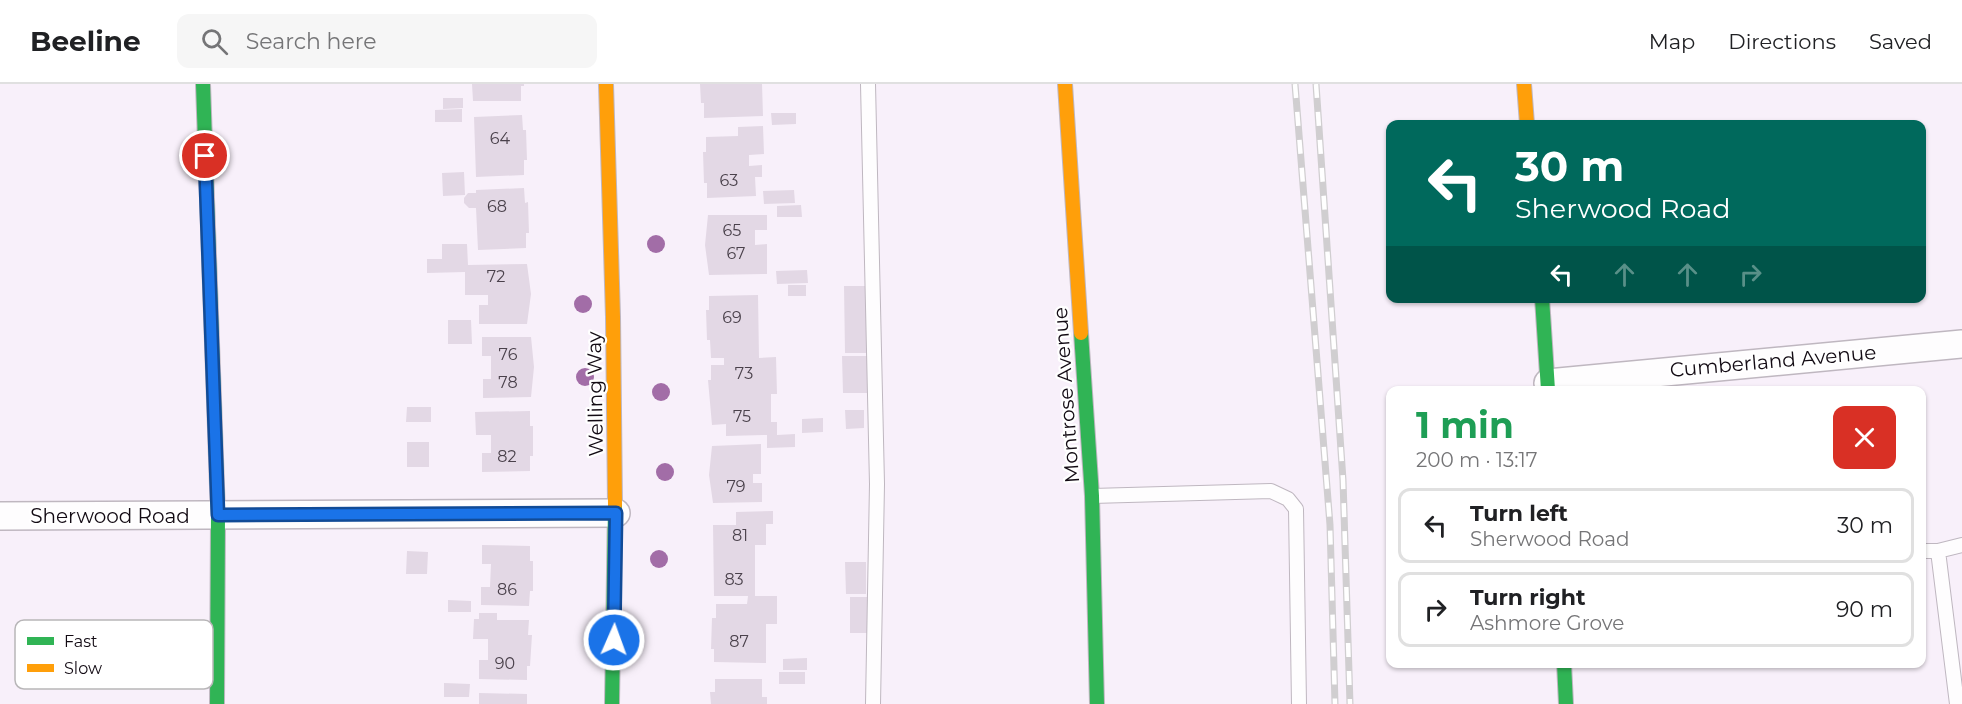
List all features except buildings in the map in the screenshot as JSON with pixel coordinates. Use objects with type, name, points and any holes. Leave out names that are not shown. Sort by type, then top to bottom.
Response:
[{"type":"street","points":[[203,84],[218,515],[217,704]]},
{"type":"street","name":"Welling Way","points":[[606,84],[615,353],[616,513],[612,704]]},
{"type":"street","name":"Montrose Avenue","points":[[1065,84],[1092,496],[1097,704]]},
{"type":"street","points":[[1524,84],[1527,120]]},
{"type":"street","points":[[1542,303],[1548,386]]},
{"type":"street","name":"Cumberland Avenue","points":[[1548,386],[1962,344]]},
{"type":"street","name":"Sherwood Road","points":[[0,516],[616,513]]},
{"type":"street","points":[[1563,668],[1566,704]]},
{"type":"lane","points":[[868,84],[877,484],[873,704]]},
{"type":"lane","points":[[1092,496],[1271,491],[1288,499],[1296,510],[1299,704]]},
{"type":"lane","points":[[1926,551],[1938,551],[1962,545]]},
{"type":"lane","points":[[1938,551],[1957,704]]},
{"type":"railway","points":[[1295,84],[1330,525],[1335,704]]},
{"type":"railway","points":[[1316,84],[1343,480],[1350,704]]},
{"type":"traffic: fast","points":[[203,84],[218,515],[217,704]]},
{"type":"traffic: fast","points":[[1542,303],[1548,386]]},
{"type":"traffic: fast","points":[[1081,333],[1092,496],[1097,704]]},
{"type":"traffic: fast","points":[[612,704],[615,505]]},
{"type":"traffic: fast","points":[[1564,668],[1566,704]]},
{"type":"traffic: slow","points":[[606,84],[613,317],[615,505]]},
{"type":"traffic: slow","points":[[1065,84],[1081,333]]},
{"type":"traffic: slow","points":[[1524,84],[1527,120]]},
{"type":"route","points":[[205,156],[218,515],[616,513],[614,640]]}]
